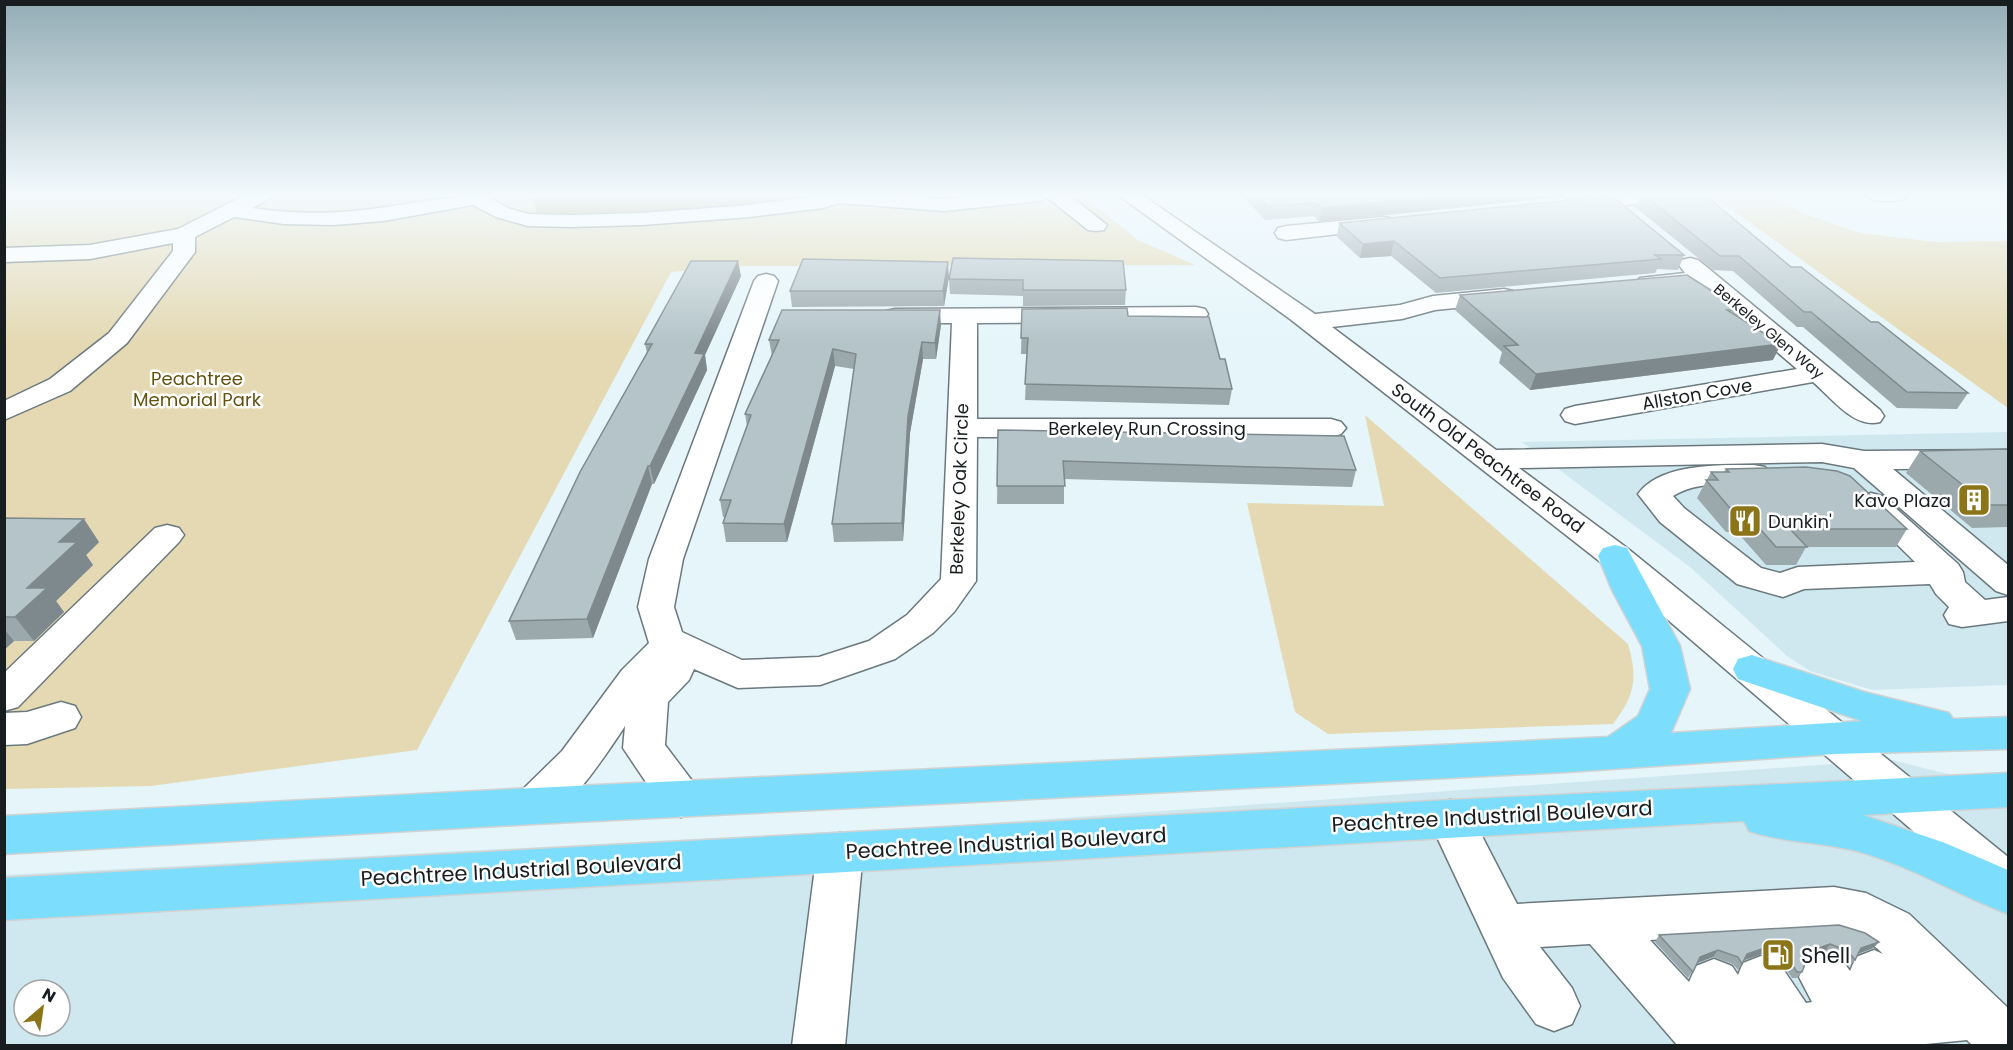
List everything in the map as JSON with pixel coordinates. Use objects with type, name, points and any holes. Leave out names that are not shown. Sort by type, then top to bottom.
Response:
[{"type":"highway","points":[[1616,556],[1630,590],[1660,646],[1670,689],[1654,726],[1616,753]]},
{"type":"highway","points":[[1752,669],[1860,706],[1952,728],[2007,733]]},
{"type":"highway","points":[[4,835],[534,806],[1616,753],[1835,738],[2007,733]]},
{"type":"highway","name":"Peachtree Industrial Boulevard","points":[[4,899],[1450,818],[2008,790]]},
{"type":"highway","points":[[1684,806],[1700,811],[1818,824],[1879,838],[1962,870],[2008,892]]},
{"type":"street","points":[[4,255],[90,252],[132,244]]},
{"type":"street","points":[[4,412],[60,385],[118,338],[184,252],[184,244]]},
{"type":"street","name":"South Old Peachtree Road","points":[[1201,244],[1301,316],[1616,556],[2008,884]]},
{"type":"street","name":"Berkeley Glen Way","points":[[1672,250],[1870,416]]},
{"type":"street","points":[[1623,286],[1706,278]]},
{"type":"street","points":[[534,806],[577,762],[628,720],[669,675],[684,649],[666,640],[656,607],[666,559],[765,317],[766,281]]},
{"type":"street","points":[[1301,316],[1385,305],[1528,294]]},
{"type":"street","points":[[871,316],[1196,314]]},
{"type":"street","name":"Berkeley Oak Circle","points":[[684,649],[738,674],[820,671],[882,650],[920,624],[941,603],[958,581],[965,315]]},
{"type":"street","name":"Allston Cove","points":[[1575,416],[1819,373]]},
{"type":"street","points":[[4,396],[38,396]]},
{"type":"street","name":"Berkeley Run Crossing","points":[[962,428],[1331,428]]},
{"type":"street","points":[[1969,599],[1798,579],[1783,585],[1749,576],[1672,515],[1654,494],[1671,482],[1689,476],[1822,453],[1864,460],[2008,459]]},
{"type":"street","points":[[1488,459],[1759,464],[1838,477],[1852,485],[1969,599]]},
{"type":"street","points":[[1864,460],[1976,553],[2008,583]]},
{"type":"street","points":[[4,697],[167,535]]},
{"type":"street","points":[[4,729],[27,729],[61,717]]},
{"type":"street","points":[[628,720],[681,799]]},
{"type":"street","points":[[1450,818],[1521,962],[1554,1006]]},
{"type":"street","points":[[818,1046],[840,852]]},
{"type":"street","points":[[1504,927],[1579,923],[1701,926],[1866,915],[1892,930],[1896,964],[1911,1020]]},
{"type":"street","points":[[1579,923],[1739,1036],[1911,1020],[1993,1029]]},
{"type":"street","points":[[1896,964],[1993,1029]]},
{"type":"street","points":[[1824,977],[1857,1024]]},
{"type":"street","points":[[1738,981],[1739,1036]]},
{"type":"shaded area","points":[[2008,432],[2008,685],[1872,690],[1810,671],[1787,656],[1690,567],[1522,442]]},
{"type":"shaded area","points":[[1892,760],[2008,789],[2008,1045],[5,1046],[5,875],[962,825]]},
{"type":"green space","name":"Peachtree Memorial Park","points":[[4,244],[1147,244],[1195,265],[746,266],[671,272],[417,750],[151,786],[5,789]]},
{"type":"green space","points":[[1780,244],[2008,244],[2008,408]]},
{"type":"green space","points":[[1365,415],[1628,644],[1633,667],[1632,686],[1626,704],[1613,724],[1328,734],[1295,712],[1247,503],[1384,506]]},
{"type":"building","points":[[1398,244],[1671,244],[1684,255],[1655,255],[1661,259],[1440,278]]},
{"type":"building","points":[[1705,244],[1764,244],[1791,267],[1801,267],[1871,322],[1878,322],[1968,393],[1907,392],[1811,312],[1804,312],[1739,256],[1720,256]]},
{"type":"building","points":[[953,258],[1123,261],[1126,290],[1023,290],[1023,280],[949,279]]},
{"type":"building","points":[[803,259],[948,262],[943,291],[790,291]]},
{"type":"building","points":[[691,261],[738,261],[695,353],[704,354],[648,466],[587,619],[509,621],[580,472],[652,344],[645,344]]},
{"type":"building","points":[[1687,275],[1742,310],[1727,310],[1781,344],[1536,374],[1504,346],[1518,345],[1460,295]]},
{"type":"building","points":[[1127,308],[1128,316],[1209,317],[1220,359],[1225,359],[1232,389],[1025,384],[1028,338],[1021,338],[1022,309]]},
{"type":"building","points":[[782,310],[940,310],[935,343],[922,342],[908,416],[902,523],[832,524],[856,354],[833,349],[784,524],[723,523],[731,500],[720,500],[751,415],[745,414],[779,340],[769,340]]},
{"type":"building","points":[[998,430],[1344,436],[1356,470],[1063,461],[1065,486],[997,486]]},
{"type":"building","points":[[2008,449],[2008,505],[1988,505],[1920,451]]},
{"type":"building","points":[[1806,467],[1837,471],[1850,476],[1907,529],[1790,529],[1807,547],[1776,547],[1747,514],[1735,514],[1706,480],[1718,480],[1711,472],[1729,472],[1726,469]]},
{"type":"building","points":[[4,518],[84,519],[59,542],[77,542],[27,588],[47,588],[15,617],[4,617]]},
{"type":"building","points":[[1839,925],[1865,933],[1879,942],[1861,948],[1855,960],[1848,951],[1830,944],[1810,951],[1802,972],[1797,972],[1785,954],[1767,947],[1747,954],[1742,964],[1738,957],[1718,950],[1700,957],[1693,972],[1659,935]]},
{"type":"place","name":"Kavo Plaza","points":[[1974,500]]},
{"type":"place","name":"Dunkin'","points":[[1745,521]]},
{"type":"place","name":"Shell","points":[[1778,955]]}]
